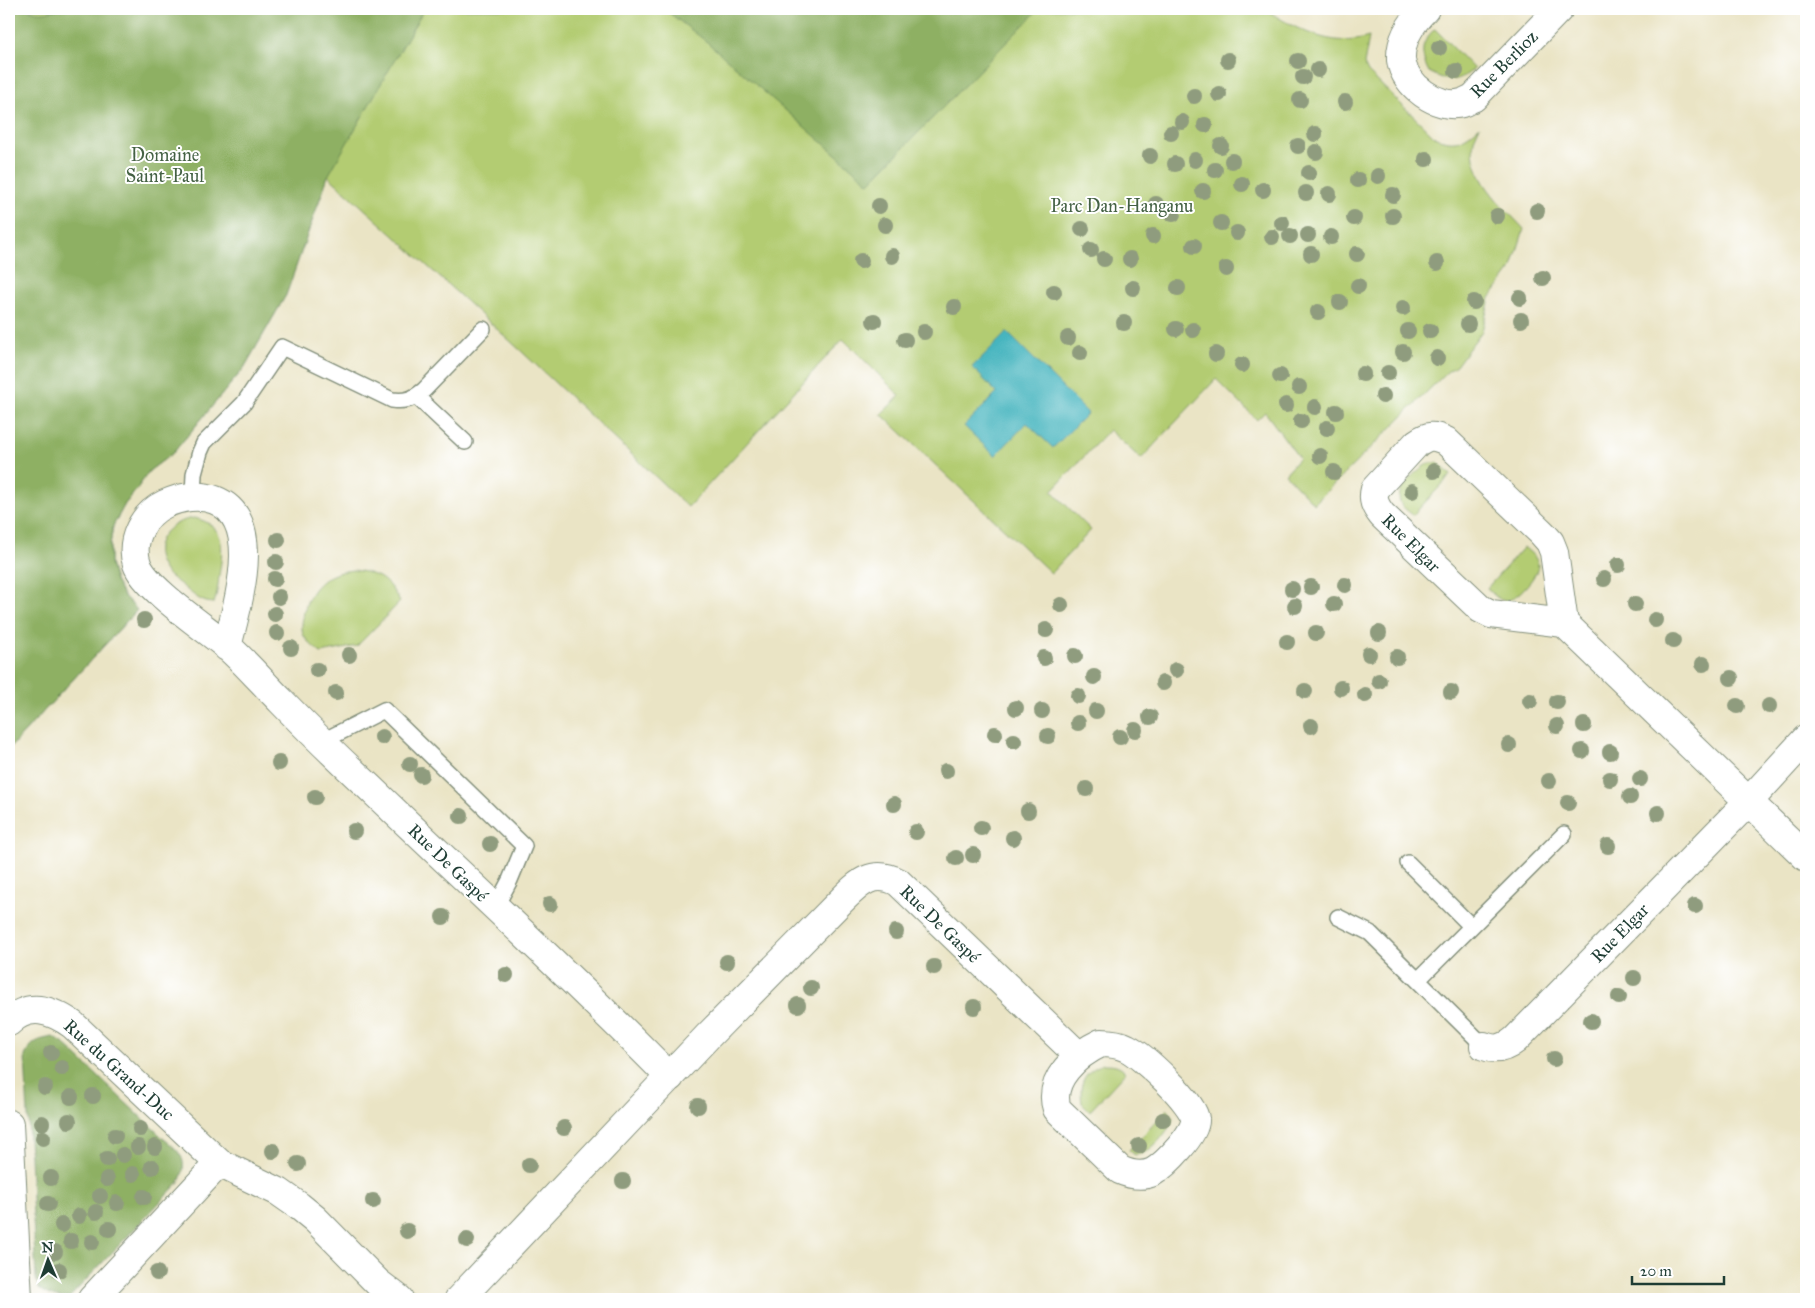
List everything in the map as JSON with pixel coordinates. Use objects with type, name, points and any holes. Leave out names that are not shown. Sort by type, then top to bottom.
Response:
[{"type":"street","name":"Rue Berlioz","points":[[1424,9],[1408,30],[1402,46],[1401,62],[1405,73],[1424,94],[1450,104],[1461,103],[1473,98],[1559,9]]},
{"type":"street","name":"Rue Elgar","points":[[1432,435],[1446,441],[1550,542],[1554,552],[1564,623],[1492,614],[1481,610],[1382,515],[1372,497],[1375,489],[1417,442],[1425,436],[1432,435]]},
{"type":"street","name":"Rue De Gaspé","points":[[227,646],[242,577],[243,539],[236,519],[229,509],[220,502],[207,497],[193,497],[166,503],[154,510],[146,519],[140,528],[136,541],[135,554],[137,565],[149,582],[194,621],[227,646],[321,742],[670,1077]]},
{"type":"street","points":[[1564,623],[1806,857]]},
{"type":"street","name":"Rue Elgar","points":[[1484,1046],[1498,1049],[1507,1046],[1515,1040],[1749,801],[1806,740]]},
{"type":"street","name":"Rue De Gaspé","points":[[459,1299],[670,1077],[856,886],[868,878],[888,877],[898,882],[1079,1056]]},
{"type":"street","name":"Rue du Grand-Duc","points":[[9,1022],[27,1010],[40,1010],[63,1018],[73,1025],[219,1163],[279,1192],[299,1206],[315,1219],[378,1283],[399,1299]]},
{"type":"street","points":[[1101,1043],[1113,1043],[1127,1048],[1140,1057],[1192,1108],[1196,1119],[1189,1137],[1153,1172],[1140,1175],[1120,1170],[1057,1109],[1054,1100],[1060,1079],[1079,1056],[1101,1043]]},
{"type":"street","points":[[9,1124],[18,1299]]},
{"type":"street","points":[[92,1299],[219,1163]]},
{"type":"lane","points":[[193,497],[194,474],[204,443],[244,402],[282,346],[392,400],[403,402],[416,396],[484,329]]},
{"type":"lane","points":[[416,396],[465,442]]},
{"type":"lane","points":[[321,742],[384,710],[524,846],[510,880],[495,908]]},
{"type":"lane","points":[[1418,980],[1564,834]]},
{"type":"lane","points":[[1408,863],[1471,926]]},
{"type":"lane","points":[[1338,917],[1370,932],[1484,1046]]},
{"type":"green space","name":"Parc Dan-Hanganu","points":[[9,9],[1265,9],[1301,30],[1328,39],[1341,41],[1369,37],[1364,64],[1368,72],[1436,138],[1449,141],[1460,140],[1480,126],[1474,140],[1473,153],[1481,178],[1497,200],[1524,229],[1511,270],[1490,298],[1482,331],[1456,366],[1447,372],[1314,504],[1285,474],[1299,458],[1265,412],[1257,420],[1216,379],[1141,459],[1109,430],[1052,491],[1091,530],[1051,573],[881,414],[900,396],[843,339],[688,507],[520,350],[328,176],[286,295],[244,368],[173,453],[149,471],[125,504],[113,526],[110,564],[115,581],[123,595],[137,610],[9,749]]},
{"type":"green space","name":"Domaine Saint-Paul","points":[[9,9],[28,9],[40,12],[59,9],[424,9],[328,176],[286,295],[244,368],[173,453],[149,471],[125,504],[113,526],[110,564],[115,581],[123,595],[137,610],[9,749]]},
{"type":"green space","points":[[664,9],[1039,9],[869,183],[707,42]]},
{"type":"green space","points":[[1435,29],[1474,69],[1462,77],[1452,80],[1429,72],[1424,60],[1423,49],[1426,39]]},
{"type":"green space","points":[[1430,463],[1438,463],[1451,475],[1413,515],[1401,504],[1399,499],[1400,493],[1403,486],[1414,474]]},
{"type":"green space","points":[[194,518],[205,521],[212,526],[217,532],[222,548],[214,603],[202,600],[192,594],[167,574],[160,561],[158,552],[162,536],[175,524]]},
{"type":"green space","points":[[1524,547],[1537,561],[1538,568],[1531,580],[1516,596],[1510,600],[1501,600],[1487,588]]},
{"type":"green space","points":[[354,570],[370,573],[382,579],[391,588],[400,602],[357,646],[321,653],[308,641],[302,632],[305,607],[314,590],[326,578],[344,571]]},
{"type":"green space","points":[[53,1037],[63,1043],[175,1148],[183,1163],[179,1182],[69,1298],[53,1296],[39,1289],[36,1279],[25,1056],[30,1047],[36,1042]]},
{"type":"green space","points":[[1103,1064],[1116,1065],[1126,1072],[1090,1111],[1082,1103],[1082,1084],[1091,1071]]},
{"type":"green space","points":[[1168,1109],[1173,1119],[1163,1136],[1147,1151],[1135,1155],[1129,1150]]},
{"type":"water","points":[[1007,332],[1088,413],[1053,448],[1027,423],[995,456],[964,426],[997,393],[972,367]]}]
